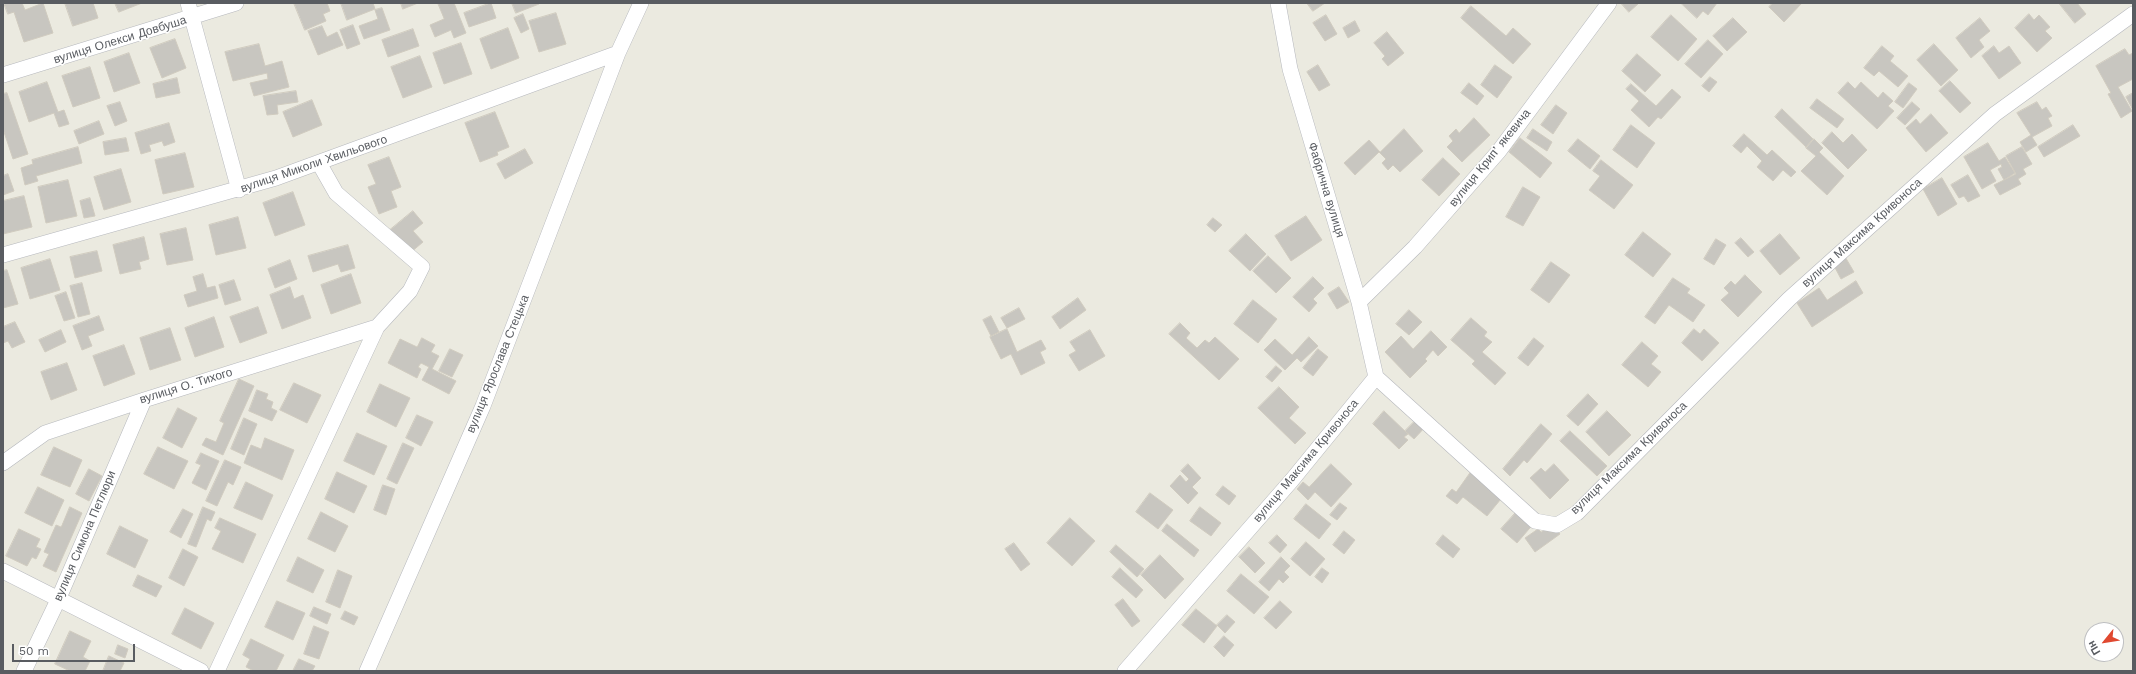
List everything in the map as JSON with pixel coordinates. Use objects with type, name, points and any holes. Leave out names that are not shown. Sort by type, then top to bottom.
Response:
[{"type":"street","points":[[188,3],[239,190]]},
{"type":"street","name":"вулиця Олекси Довбуша","points":[[3,75],[192,18],[236,3]]},
{"type":"street","name":"вулиця Ярослава Стецька","points":[[367,671],[483,406],[618,53],[641,3]]},
{"type":"street","name":"Фабрична вулиця","points":[[1278,3],[1290,69],[1359,302],[1376,377]]},
{"type":"street","name":"вулиця Крипʼякевича","points":[[1359,302],[1415,247],[1499,151],[1609,3]]},
{"type":"street","name":"вулиця Максима Кривоноса","points":[[1125,671],[1292,480],[1376,377],[1535,521],[1557,525],[1577,512],[1789,298],[1989,120],[2133,14]]},
{"type":"street","name":"вулиця Миколи Хвильового","points":[[3,255],[239,190],[319,163],[618,53]]},
{"type":"street","points":[[217,671],[377,327],[410,291],[422,267],[336,193],[319,163]]},
{"type":"street","name":"вулиця О. Тихого","points":[[3,462],[45,433],[144,400],[377,327]]},
{"type":"street","name":"вулиця Симона Петлюри","points":[[24,671],[58,600],[144,400]]},
{"type":"street","points":[[3,571],[201,671]]},
{"type":"building","points":[[4,3],[22,3],[25,10],[43,3],[53,33],[24,42],[14,12],[8,14]]},
{"type":"building","points":[[65,3],[93,3],[98,18],[73,26]]},
{"type":"building","points":[[115,3],[142,3],[119,12]]},
{"type":"building","points":[[294,3],[327,3],[330,11],[323,14],[326,21],[305,30]]},
{"type":"building","points":[[341,3],[373,3],[375,9],[347,20]]},
{"type":"building","points":[[401,3],[418,3],[403,9]]},
{"type":"building","points":[[438,3],[454,3],[466,33],[454,38],[451,30],[435,37],[430,25],[444,19]]},
{"type":"building","points":[[491,3],[496,18],[469,27],[464,13]]},
{"type":"building","points":[[512,3],[538,3],[539,4],[516,13]]},
{"type":"building","points":[[1307,3],[1325,3],[1313,11]]},
{"type":"building","points":[[1621,3],[1637,3],[1638,4],[1629,12]]},
{"type":"building","points":[[1681,3],[1717,3],[1708,15],[1703,11],[1697,18]]},
{"type":"building","points":[[1773,3],[1802,3],[1784,22],[1769,7]]},
{"type":"building","points":[[2059,3],[2077,3],[2086,14],[2075,23]]},
{"type":"building","points":[[1471,6],[1506,36],[1513,28],[1531,44],[1513,64],[1461,18]]},
{"type":"building","points":[[382,8],[390,30],[364,39],[359,26],[378,19],[375,10]]},
{"type":"building","points":[[556,13],[566,44],[539,52],[529,21]]},
{"type":"building","points":[[523,14],[529,29],[521,33],[514,18]]},
{"type":"building","points":[[2029,14],[2034,20],[2039,15],[2050,27],[2045,31],[2052,38],[2037,52],[2015,28]]},
{"type":"building","points":[[1326,15],[1337,34],[1325,41],[1313,23]]},
{"type":"building","points":[[1671,15],[1697,39],[1678,61],[1651,37]]},
{"type":"building","points":[[1733,18],[1747,32],[1727,51],[1713,36]]},
{"type":"building","points":[[1980,18],[1990,31],[1979,40],[1984,47],[1971,58],[1956,38]]},
{"type":"building","points":[[1355,21],[1360,31],[1348,38],[1343,28]]},
{"type":"building","points":[[353,25],[360,44],[347,49],[340,30]]},
{"type":"building","points":[[322,26],[327,37],[337,32],[343,45],[318,55],[308,31]]},
{"type":"building","points":[[508,28],[519,58],[491,69],[480,39]]},
{"type":"building","points":[[413,29],[419,46],[388,57],[382,40]]},
{"type":"building","points":[[1387,32],[1404,53],[1388,66],[1382,59],[1385,56],[1374,43]]},
{"type":"building","points":[[175,39],[186,68],[162,78],[150,48]]},
{"type":"building","points":[[1708,40],[1723,54],[1701,78],[1685,64]]},
{"type":"building","points":[[461,43],[472,74],[444,84],[433,53]]},
{"type":"building","points":[[259,44],[265,66],[282,61],[289,87],[254,96],[250,83],[268,79],[267,73],[233,81],[225,52]]},
{"type":"building","points":[[1934,44],[1958,70],[1941,86],[1917,60]]},
{"type":"building","points":[[1882,46],[1894,56],[1890,61],[1908,76],[1898,87],[1879,71],[1874,76],[1864,68]]},
{"type":"building","points":[[1994,46],[1999,53],[2009,46],[2021,63],[1999,79],[1982,56]]},
{"type":"building","points":[[2125,49],[2129,55],[2133,53],[2133,79],[2118,87],[2132,111],[2121,118],[2108,94],[2111,93],[2096,66]]},
{"type":"building","points":[[129,53],[140,83],[114,92],[104,62]]},
{"type":"building","points":[[1637,54],[1661,75],[1645,92],[1622,71]]},
{"type":"building","points":[[420,56],[432,87],[403,98],[391,67]]},
{"type":"building","points":[[1318,65],[1330,85],[1319,91],[1307,72]]},
{"type":"building","points":[[1495,65],[1512,77],[1497,98],[1481,85]]},
{"type":"building","points":[[90,67],[100,98],[73,107],[62,76]]},
{"type":"building","points":[[1710,77],[1717,82],[1709,92],[1702,86]]},
{"type":"building","points":[[177,78],[180,93],[156,98],[153,84]]},
{"type":"building","points":[[1950,81],[1971,103],[1960,113],[1939,91]]},
{"type":"building","points":[[47,82],[58,112],[64,110],[69,124],[59,127],[54,113],[29,122],[19,92]]},
{"type":"building","points":[[1848,82],[1855,89],[1861,82],[1878,98],[1883,92],[1893,101],[1888,106],[1894,111],[1877,129],[1838,93]]},
{"type":"building","points":[[1469,83],[1484,96],[1477,105],[1461,93]]},
{"type":"building","points":[[1909,83],[1917,89],[1903,108],[1895,102]]},
{"type":"building","points":[[1631,84],[1656,106],[1672,89],[1681,97],[1661,119],[1658,117],[1649,127],[1631,110],[1639,101],[1626,89]]},
{"type":"building","points":[[296,91],[298,102],[277,105],[278,114],[267,115],[263,96]]},
{"type":"building","points":[[7,93],[28,154],[13,159],[3,129],[3,94]]},
{"type":"building","points":[[2133,93],[2133,110],[2126,97]]},
{"type":"building","points":[[1817,99],[1844,119],[1837,128],[1810,108]]},
{"type":"building","points":[[312,100],[322,125],[293,137],[283,112]]},
{"type":"building","points":[[120,102],[127,121],[115,126],[107,106]]},
{"type":"building","points":[[1912,102],[1920,109],[1905,125],[1897,118]]},
{"type":"building","points":[[2037,102],[2042,110],[2046,107],[2052,116],[2048,118],[2052,126],[2032,137],[2037,145],[2026,152],[2020,142],[2031,135],[2017,113]]},
{"type":"building","points":[[1556,105],[1567,113],[1553,134],[1541,125]]},
{"type":"building","points":[[1782,109],[1813,139],[1806,147],[1775,117]]},
{"type":"building","points":[[495,112],[509,147],[497,152],[498,155],[480,162],[465,123]]},
{"type":"building","points":[[1931,114],[1948,133],[1926,152],[1906,128],[1916,119],[1920,124]]},
{"type":"building","points":[[1474,118],[1490,135],[1462,162],[1447,147],[1453,141],[1449,136],[1456,129],[1459,133]]},
{"type":"building","points":[[99,121],[104,134],[79,144],[74,131]]},
{"type":"building","points":[[169,123],[175,142],[164,146],[162,141],[149,145],[151,151],[141,154],[135,133]]},
{"type":"building","points":[[1631,125],[1655,143],[1637,168],[1613,150]]},
{"type":"building","points":[[2073,125],[2080,136],[2044,157],[2038,147]]},
{"type":"building","points":[[1404,129],[1423,151],[1400,172],[1393,165],[1388,170],[1382,163],[1386,159],[1379,152],[1355,175],[1344,163],[1369,140],[1380,152]]},
{"type":"building","points":[[1533,129],[1552,142],[1547,151],[1527,138]]},
{"type":"building","points":[[1832,132],[1843,143],[1852,134],[1867,150],[1848,169],[1822,143]]},
{"type":"building","points":[[1744,134],[1767,155],[1772,150],[1796,172],[1791,177],[1783,170],[1773,181],[1757,167],[1762,161],[1747,146],[1741,153],[1733,146]]},
{"type":"building","points":[[126,138],[129,151],[105,155],[103,142]]},
{"type":"building","points":[[1520,138],[1552,163],[1540,178],[1509,152]]},
{"type":"building","points":[[1578,139],[1600,156],[1590,169],[1568,151]]},
{"type":"building","points":[[1814,139],[1823,148],[1819,152],[1844,176],[1827,195],[1801,171],[1816,156],[1806,148]]},
{"type":"building","points":[[1988,143],[1999,161],[2005,157],[2015,173],[2004,180],[1998,169],[2002,167],[2001,164],[1990,170],[1996,181],[1982,189],[1964,157]]},
{"type":"building","points":[[78,147],[82,163],[36,176],[38,181],[25,185],[21,168],[33,164],[32,160]]},
{"type":"building","points":[[2022,147],[2032,164],[2023,169],[2026,174],[2018,179],[2021,184],[2000,195],[1994,185],[2016,174],[2006,156]]},
{"type":"building","points":[[525,149],[533,163],[505,179],[497,164]]},
{"type":"building","points":[[185,153],[194,187],[163,194],[155,160]]},
{"type":"building","points":[[389,157],[401,187],[391,191],[397,207],[379,214],[368,187],[376,184],[368,165]]},
{"type":"building","points":[[1443,158],[1460,174],[1439,196],[1422,180]]},
{"type":"building","points":[[1601,160],[1633,185],[1614,209],[1589,190],[1600,176],[1593,171]]},
{"type":"building","points":[[121,169],[131,202],[104,210],[94,177]]},
{"type":"building","points":[[8,174],[14,191],[3,195],[3,176]]},
{"type":"building","points":[[1968,175],[1980,196],[1968,202],[1964,196],[1959,198],[1951,185]]},
{"type":"building","points":[[1942,178],[1957,204],[1938,216],[1923,189]]},
{"type":"building","points":[[68,180],[77,216],[46,223],[38,187]]},
{"type":"building","points":[[1523,187],[1540,197],[1523,226],[1506,217]]},
{"type":"building","points":[[293,192],[305,225],[275,236],[263,203]]},
{"type":"building","points":[[24,196],[32,227],[3,234],[3,201]]},
{"type":"building","points":[[90,198],[95,216],[84,218],[80,201]]},
{"type":"building","points":[[413,211],[423,223],[413,231],[423,242],[410,253],[390,230]]},
{"type":"building","points":[[1306,216],[1322,240],[1291,261],[1275,236]]},
{"type":"building","points":[[238,217],[246,248],[216,255],[209,225]]},
{"type":"building","points":[[1213,218],[1222,225],[1215,232],[1207,225]]},
{"type":"building","points":[[186,228],[193,260],[167,265],[160,234]]},
{"type":"building","points":[[1643,232],[1671,254],[1653,277],[1625,255]]},
{"type":"building","points":[[1246,234],[1266,254],[1250,271],[1229,251]]},
{"type":"building","points":[[1780,234],[1800,258],[1780,275],[1760,251]]},
{"type":"building","points":[[144,237],[149,259],[139,262],[141,269],[120,274],[113,245]]},
{"type":"building","points":[[1741,238],[1754,252],[1748,257],[1735,243]]},
{"type":"building","points":[[1716,239],[1726,245],[1714,265],[1704,259]]},
{"type":"building","points":[[348,245],[355,268],[341,272],[338,264],[313,272],[308,256]]},
{"type":"building","points":[[97,251],[102,271],[75,278],[70,257]]},
{"type":"building","points":[[1844,255],[1854,272],[1841,279],[1832,262]]},
{"type":"building","points":[[1268,256],[1291,278],[1276,293],[1253,271]]},
{"type":"building","points":[[50,259],[60,290],[30,299],[21,268]]},
{"type":"building","points":[[290,260],[297,279],[275,288],[268,269]]},
{"type":"building","points":[[1551,262],[1570,275],[1549,303],[1531,290]]},
{"type":"building","points":[[7,270],[18,304],[3,308],[3,271]]},
{"type":"building","points":[[203,274],[207,288],[215,286],[218,298],[188,307],[184,295],[197,291],[193,277]]},
{"type":"building","points":[[351,274],[361,303],[331,314],[321,285]]},
{"type":"building","points":[[1745,275],[1762,292],[1738,317],[1721,300],[1729,293],[1724,288],[1731,281],[1735,285]]},
{"type":"building","points":[[1313,277],[1324,288],[1313,299],[1317,303],[1309,312],[1293,297]]},
{"type":"building","points":[[1673,278],[1690,289],[1687,293],[1705,305],[1693,322],[1669,305],[1655,324],[1645,317]]},
{"type":"building","points":[[234,280],[241,300],[225,305],[219,285]]},
{"type":"building","points":[[1856,281],[1863,293],[1812,327],[1797,303],[1819,288],[1827,300]]},
{"type":"building","points":[[82,283],[90,314],[78,317],[70,286]]},
{"type":"building","points":[[290,287],[294,299],[303,295],[311,318],[282,329],[270,295]]},
{"type":"building","points":[[1339,287],[1349,302],[1337,309],[1328,294]]},
{"type":"building","points":[[66,292],[75,318],[64,321],[55,296]]},
{"type":"building","points":[[1078,298],[1086,310],[1060,329],[1052,317]]},
{"type":"building","points":[[1253,300],[1277,319],[1258,343],[1234,324]]},
{"type":"building","points":[[258,307],[267,333],[240,343],[230,317]]},
{"type":"building","points":[[1019,308],[1025,319],[1007,328],[1001,318]]},
{"type":"building","points":[[1409,310],[1422,322],[1409,335],[1396,324]]},
{"type":"building","points":[[99,316],[104,330],[88,336],[92,346],[82,350],[73,326]]},
{"type":"building","points":[[991,316],[999,332],[991,336],[983,320]]},
{"type":"building","points":[[214,317],[224,347],[195,357],[185,328]]},
{"type":"building","points":[[1471,318],[1487,332],[1484,336],[1492,342],[1482,352],[1506,373],[1495,385],[1472,364],[1475,361],[1451,340]]},
{"type":"building","points":[[15,322],[25,342],[12,348],[8,341],[3,343],[3,327]]},
{"type":"building","points":[[1180,323],[1190,333],[1186,338],[1197,348],[1205,340],[1209,343],[1215,337],[1239,359],[1219,380],[1169,334]]},
{"type":"building","points":[[170,328],[181,360],[150,370],[140,338]]},
{"type":"building","points":[[1007,329],[1017,352],[1041,340],[1046,349],[1040,352],[1045,363],[1021,375],[1011,354],[1001,359],[990,337]]},
{"type":"building","points":[[1694,329],[1700,334],[1704,329],[1719,343],[1702,361],[1682,343]]},
{"type":"building","points":[[61,330],[66,342],[45,352],[39,340]]},
{"type":"building","points":[[1090,330],[1105,356],[1079,371],[1069,355],[1076,351],[1070,342]]},
{"type":"building","points":[[1431,331],[1447,347],[1438,356],[1433,350],[1425,359],[1427,361],[1410,378],[1385,352],[1401,336],[1413,349]]},
{"type":"building","points":[[1309,337],[1318,346],[1301,362],[1297,358],[1285,370],[1264,350],[1275,339],[1292,355]]},
{"type":"building","points":[[422,338],[435,345],[431,352],[439,356],[432,369],[456,381],[449,394],[422,380],[429,367],[421,363],[418,367],[421,369],[417,378],[388,363],[400,339],[417,347]]},
{"type":"building","points":[[1534,338],[1544,346],[1528,366],[1518,358]]},
{"type":"building","points":[[1642,342],[1658,356],[1651,364],[1661,372],[1648,387],[1622,365]]},
{"type":"building","points":[[124,345],[135,374],[104,386],[93,356]]},
{"type":"building","points":[[450,349],[463,355],[452,377],[439,371]]},
{"type":"building","points":[[1318,349],[1328,357],[1313,376],[1303,368]]},
{"type":"building","points":[[67,363],[77,390],[51,400],[41,372]]},
{"type":"building","points":[[1276,366],[1282,371],[1272,382],[1266,377]]},
{"type":"building","points":[[239,379],[254,386],[223,455],[202,445],[206,438],[216,442],[224,423],[220,421]]},
{"type":"building","points":[[294,383],[321,395],[307,423],[280,410]]},
{"type":"building","points":[[380,384],[410,398],[396,427],[367,412]]},
{"type":"building","points":[[1279,387],[1299,407],[1289,418],[1306,433],[1295,444],[1258,408]]},
{"type":"building","points":[[257,390],[268,394],[266,399],[273,402],[271,408],[277,411],[272,421],[249,411]]},
{"type":"building","points":[[1588,394],[1598,404],[1578,426],[1567,416]]},
{"type":"building","points":[[178,408],[197,418],[182,448],[163,438]]},
{"type":"building","points":[[1384,411],[1408,434],[1404,437],[1408,440],[1399,449],[1373,424]]},
{"type":"building","points":[[1607,411],[1631,435],[1609,456],[1586,432]]},
{"type":"building","points":[[417,415],[433,422],[421,446],[406,438]]},
{"type":"building","points":[[1419,417],[1427,425],[1414,439],[1405,431]]},
{"type":"building","points":[[244,418],[257,424],[244,455],[231,449]]},
{"type":"building","points":[[1541,424],[1552,434],[1527,463],[1524,460],[1510,476],[1503,469]]},
{"type":"building","points":[[1570,431],[1607,466],[1597,476],[1560,441]]},
{"type":"building","points":[[357,433],[387,446],[374,475],[344,461]]},
{"type":"building","points":[[265,438],[294,450],[282,480],[244,463],[251,445],[261,449]]},
{"type":"building","points":[[403,443],[414,448],[397,484],[387,479]]},
{"type":"building","points":[[54,447],[82,460],[70,487],[41,475]]},
{"type":"building","points":[[158,447],[188,461],[174,489],[144,474]]},
{"type":"building","points":[[201,453],[219,461],[206,490],[192,483],[201,465],[196,463]]},
{"type":"building","points":[[225,460],[241,467],[233,485],[228,482],[217,506],[206,501]]},
{"type":"building","points":[[1188,464],[1201,478],[1192,487],[1198,493],[1188,504],[1170,486],[1180,475],[1186,482],[1189,479],[1181,471]]},
{"type":"building","points":[[1331,464],[1352,484],[1331,507],[1315,492],[1308,500],[1297,489],[1303,482],[1309,487]]},
{"type":"building","points":[[1554,464],[1569,480],[1550,499],[1530,478],[1541,468],[1545,472]]},
{"type":"building","points":[[89,469],[102,476],[89,501],[76,494]]},
{"type":"building","points":[[1473,469],[1505,494],[1487,516],[1463,497],[1457,504],[1446,496],[1452,489],[1456,492]]},
{"type":"building","points":[[337,472],[367,486],[354,513],[325,499]]},
{"type":"building","points":[[246,482],[273,495],[262,520],[234,508]]},
{"type":"building","points":[[383,485],[395,489],[386,515],[374,510]]},
{"type":"building","points":[[1223,486],[1236,496],[1229,505],[1216,495]]},
{"type":"building","points":[[38,487],[64,500],[52,526],[25,513]]},
{"type":"building","points":[[1150,493],[1173,510],[1158,529],[1136,512]]},
{"type":"building","points":[[1340,503],[1347,508],[1337,520],[1330,515]]},
{"type":"building","points":[[1306,504],[1331,524],[1319,539],[1294,519]]},
{"type":"building","points":[[70,507],[82,513],[56,572],[43,566],[49,554],[44,552],[56,525],[61,527]]},
{"type":"building","points":[[203,507],[215,512],[211,521],[207,519],[196,547],[188,544]]},
{"type":"building","points":[[1200,507],[1221,523],[1211,536],[1190,521]]},
{"type":"building","points":[[1520,508],[1535,522],[1517,543],[1501,529]]},
{"type":"building","points":[[183,509],[193,514],[181,538],[170,532]]},
{"type":"building","points":[[321,512],[348,526],[335,552],[308,539]]},
{"type":"building","points":[[220,518],[256,534],[243,563],[212,549],[221,531],[215,528]]},
{"type":"building","points":[[1070,518],[1095,541],[1072,566],[1047,543]]},
{"type":"building","points":[[1167,524],[1199,550],[1194,557],[1162,531]]},
{"type":"building","points":[[1552,524],[1560,534],[1535,552],[1525,538],[1538,529],[1541,532]]},
{"type":"building","points":[[120,526],[148,540],[135,568],[107,554]]},
{"type":"building","points":[[19,529],[40,539],[36,547],[41,549],[36,559],[32,557],[27,566],[6,556]]},
{"type":"building","points":[[1344,531],[1355,540],[1344,554],[1333,545]]},
{"type":"building","points":[[1277,535],[1287,545],[1280,553],[1269,543]]},
{"type":"building","points":[[1443,535],[1460,549],[1453,558],[1436,544]]},
{"type":"building","points":[[1306,542],[1325,559],[1310,576],[1291,559]]},
{"type":"building","points":[[1014,543],[1030,564],[1021,571],[1005,549]]},
{"type":"building","points":[[1116,545],[1144,569],[1137,577],[1110,552]]},
{"type":"building","points":[[1249,547],[1265,563],[1255,573],[1239,557]]},
{"type":"building","points":[[183,549],[198,557],[184,586],[169,578]]},
{"type":"building","points":[[1160,555],[1184,579],[1165,599],[1141,575]]},
{"type":"building","points":[[298,557],[324,570],[313,593],[287,581]]},
{"type":"building","points":[[1281,557],[1290,566],[1284,572],[1289,577],[1283,583],[1279,579],[1269,591],[1259,582]]},
{"type":"building","points":[[1120,568],[1143,590],[1136,598],[1112,577]]},
{"type":"building","points":[[1322,568],[1329,573],[1322,583],[1315,577]]},
{"type":"building","points":[[338,570],[352,576],[340,608],[326,602]]},
{"type":"building","points":[[1241,574],[1269,597],[1254,614],[1227,591]]},
{"type":"building","points":[[138,575],[162,586],[156,597],[133,586]]},
{"type":"building","points":[[1123,599],[1140,621],[1132,627],[1115,605]]},
{"type":"building","points":[[277,601],[305,613],[293,640],[265,627]]},
{"type":"building","points":[[1280,601],[1292,612],[1276,629],[1264,618]]},
{"type":"building","points":[[314,607],[331,614],[327,624],[310,616]]},
{"type":"building","points":[[185,608],[214,623],[201,649],[172,634]]},
{"type":"building","points":[[1196,609],[1217,626],[1204,643],[1182,625]]},
{"type":"building","points":[[345,611],[358,617],[354,625],[341,619]]},
{"type":"building","points":[[1227,615],[1235,622],[1225,633],[1217,625]]},
{"type":"building","points":[[314,626],[329,632],[319,659],[304,654]]},
{"type":"building","points":[[70,631],[91,641],[83,657],[90,661],[85,671],[70,671],[55,664]]},
{"type":"building","points":[[1224,636],[1234,645],[1224,657],[1214,647]]},
{"type":"building","points":[[251,639],[284,655],[276,671],[254,671],[246,667],[250,659],[243,655]]},
{"type":"building","points":[[118,645],[128,649],[125,658],[115,654]]},
{"type":"building","points":[[109,656],[124,663],[120,671],[103,671]]},
{"type":"building","points":[[299,659],[315,666],[312,671],[293,671]]}]
